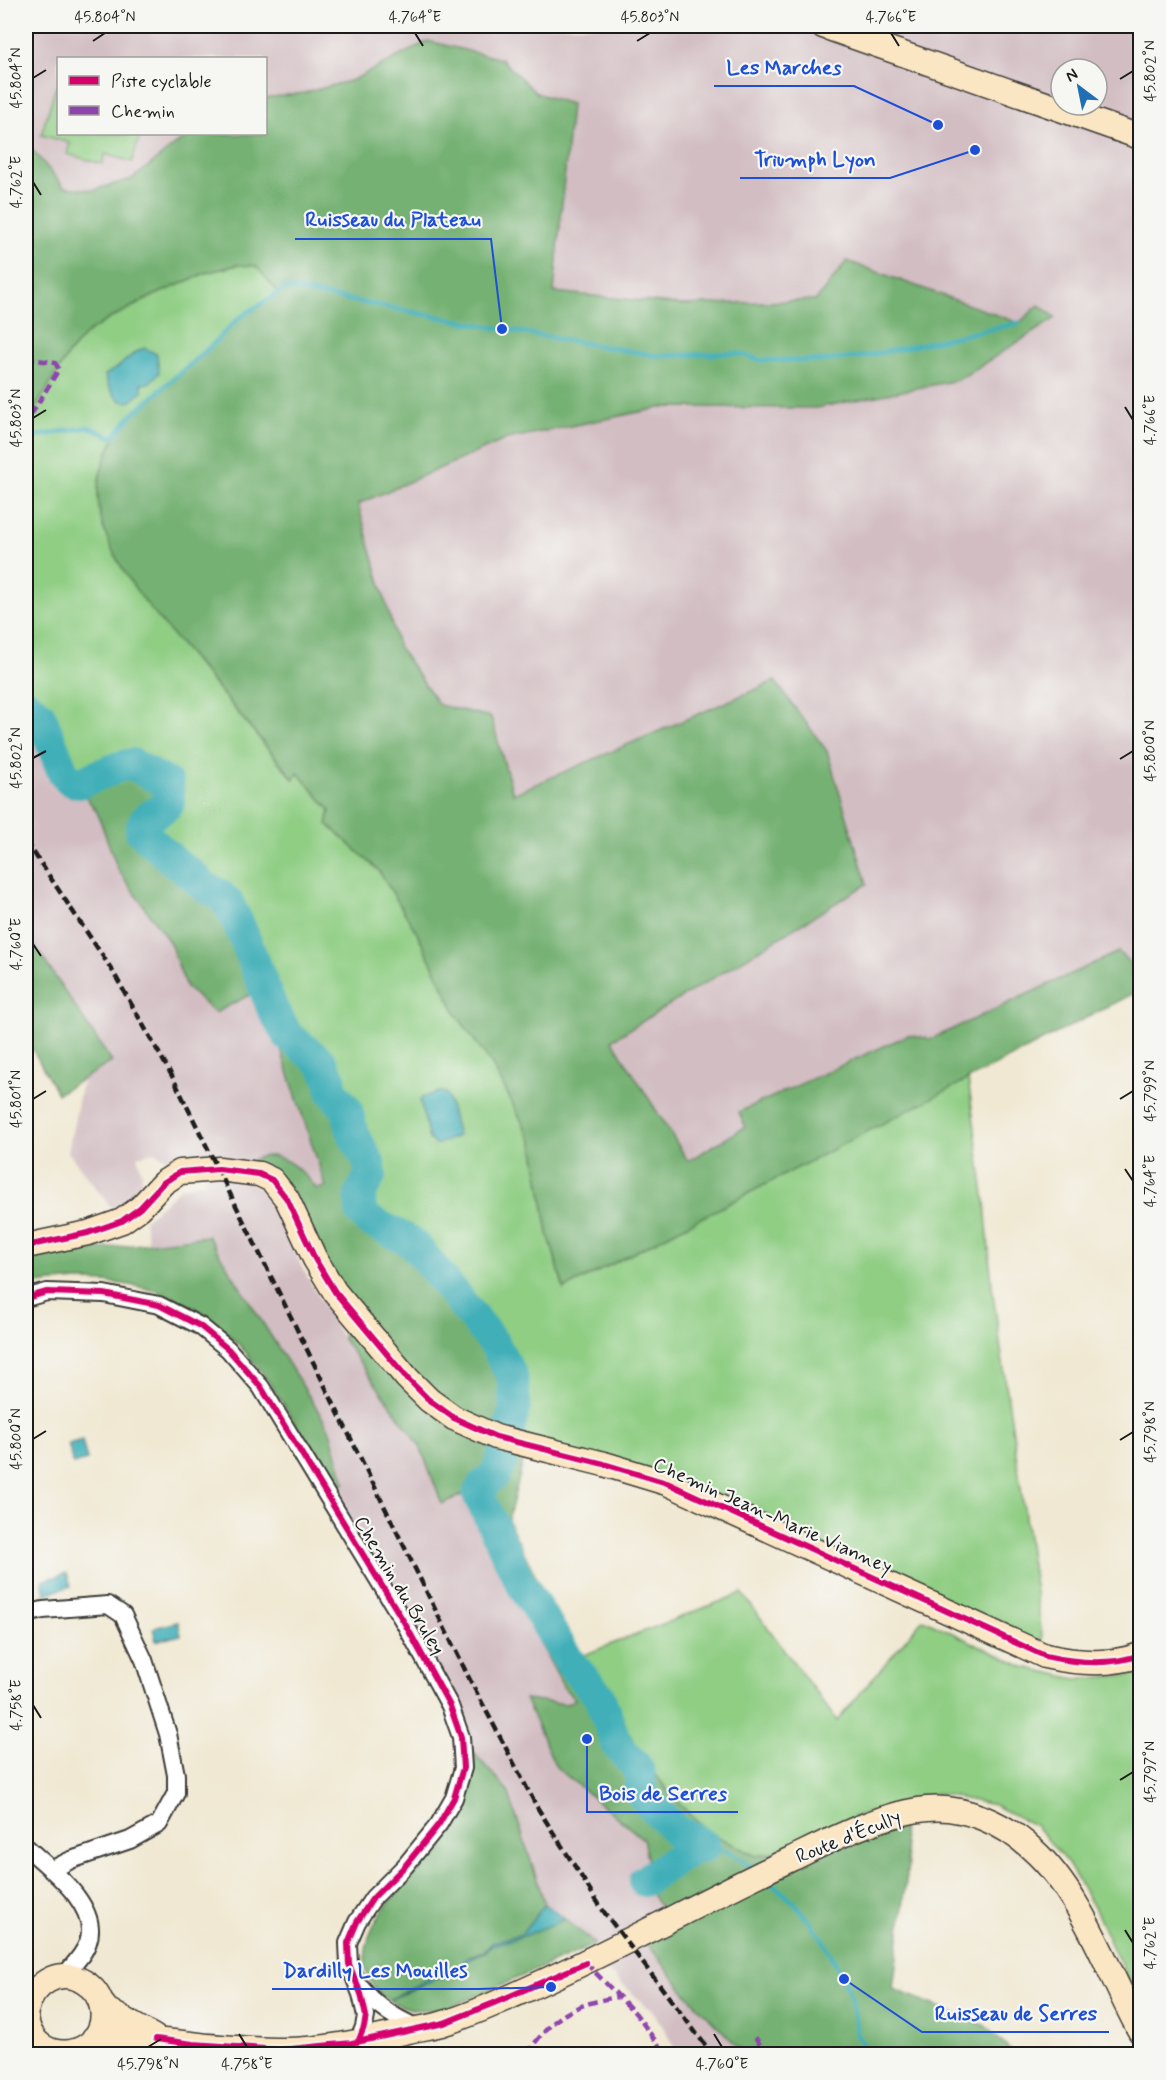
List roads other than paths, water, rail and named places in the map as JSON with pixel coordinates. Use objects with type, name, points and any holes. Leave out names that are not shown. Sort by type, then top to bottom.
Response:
[{"type":"main road","points":[[823,26],[1140,137]]},
{"type":"main road","name":"Chemin Jean-Marie Vianney","points":[[26,1246],[88,1233],[122,1221],[140,1209],[163,1183],[180,1172],[219,1169],[260,1174],[272,1180],[287,1199],[315,1259],[335,1292],[407,1378],[429,1400],[454,1418],[496,1437],[631,1471],[667,1483],[1045,1656],[1097,1662],[1126,1660],[1140,1655]]},
{"type":"main road","name":"Route d'Écully","points":[[418,2028],[444,2023],[586,1963],[760,1873],[894,1814],[928,1808],[969,1813],[1002,1827],[1030,1847],[1048,1865],[1065,1885],[1076,1904],[1140,2031]]},
{"type":"main road","points":[[47,2037],[33,1992],[46,1977],[84,1982],[107,2010],[156,2039]]},
{"type":"main road","points":[[47,2037],[102,2020],[96,1995]]},
{"type":"main road","points":[[47,2037],[156,2039],[280,2050],[358,2042],[418,2028]]},
{"type":"street","name":"Chemin du Bruley","points":[[26,1298],[47,1292],[104,1294],[159,1305],[200,1326],[228,1349],[261,1387],[404,1622],[442,1691],[461,1737],[463,1768],[460,1783],[451,1805],[439,1824],[405,1866],[373,1898],[357,1922],[348,1943],[349,1964],[356,1979],[366,2016],[358,2042]]},
{"type":"street","points":[[26,1614],[43,1610],[108,1605],[123,1615],[134,1636],[168,1734],[176,1775],[176,1793],[159,1824],[130,1840],[71,1860],[51,1870]]},
{"type":"street","points":[[26,1847],[72,1889],[85,1911],[92,1947],[86,1974],[96,1995]]},
{"type":"street","points":[[46,1977],[86,1948],[90,1930]]},
{"type":"street","name":"Chemin du Bruley","points":[[356,1979],[382,2009],[396,2019],[418,2028]]},
{"type":"water","points":[[144,348],[157,354],[159,373],[149,383],[141,384],[143,391],[134,399],[121,401],[113,394],[105,375]]},
{"type":"water","points":[[440,1092],[446,1093],[448,1097],[458,1136],[436,1145],[429,1139],[420,1101],[423,1097]]},
{"type":"water","points":[[512,1360],[522,1373],[521,1389],[506,1387],[504,1384],[503,1373]]},
{"type":"water","points":[[82,1440],[87,1460],[73,1464],[68,1444]]},
{"type":"water","points":[[67,1573],[71,1586],[45,1594],[42,1581]]},
{"type":"water","points":[[178,1622],[181,1635],[156,1641],[153,1628]]},
{"type":"water","points":[[545,1904],[565,1919],[524,1936],[493,1945],[485,1952],[472,1957],[449,1977],[435,1979],[389,2000],[432,1977],[449,1975],[469,1956],[484,1951],[493,1942],[522,1934]]},
{"type":"waterway","points":[[26,442],[31,437],[89,427],[111,437],[114,436],[131,416],[211,346],[239,318],[286,288],[659,356],[736,353],[760,360],[824,361],[866,356],[1019,323]]},
{"type":"waterway","points":[[26,704],[40,715],[63,772],[69,780],[79,783],[132,764],[168,784],[169,803],[144,821],[141,831],[173,861],[228,903],[273,1010],[288,1036],[321,1062],[330,1079],[332,1091],[347,1110],[353,1134],[369,1163],[371,1174],[360,1194],[361,1212],[368,1220],[411,1242],[423,1255],[493,1342],[512,1376],[515,1406],[501,1462],[495,1474],[483,1485],[478,1494],[521,1583],[571,1664],[599,1696],[617,1745],[636,1766],[640,1774],[641,1793],[677,1832],[705,1846]]},
{"type":"waterway","points":[[705,1846],[731,1854],[753,1869]]},
{"type":"waterway","points":[[644,1881],[693,1848],[705,1846]]},
{"type":"waterway","points":[[766,1879],[793,1901],[820,1935],[844,1979],[852,2001],[857,2034],[863,2046],[879,2054]]},
{"type":"railway","points":[[26,841],[112,970],[172,1076],[471,1682],[537,1807],[604,1912],[712,2054]]},
{"type":"place","name":"Les Marches","points":[[938,125]]},
{"type":"place","name":"Triumph Lyon","points":[[975,150]]},
{"type":"place","name":"Ruisseau du Plateau","points":[[502,329]]},
{"type":"place","name":"Bois de Serres","points":[[587,1739]]},
{"type":"place","name":"Ruisseau de Serres","points":[[844,1979]]},
{"type":"place","name":"Dardilly Les Mouilles","points":[[551,1987]]}]
